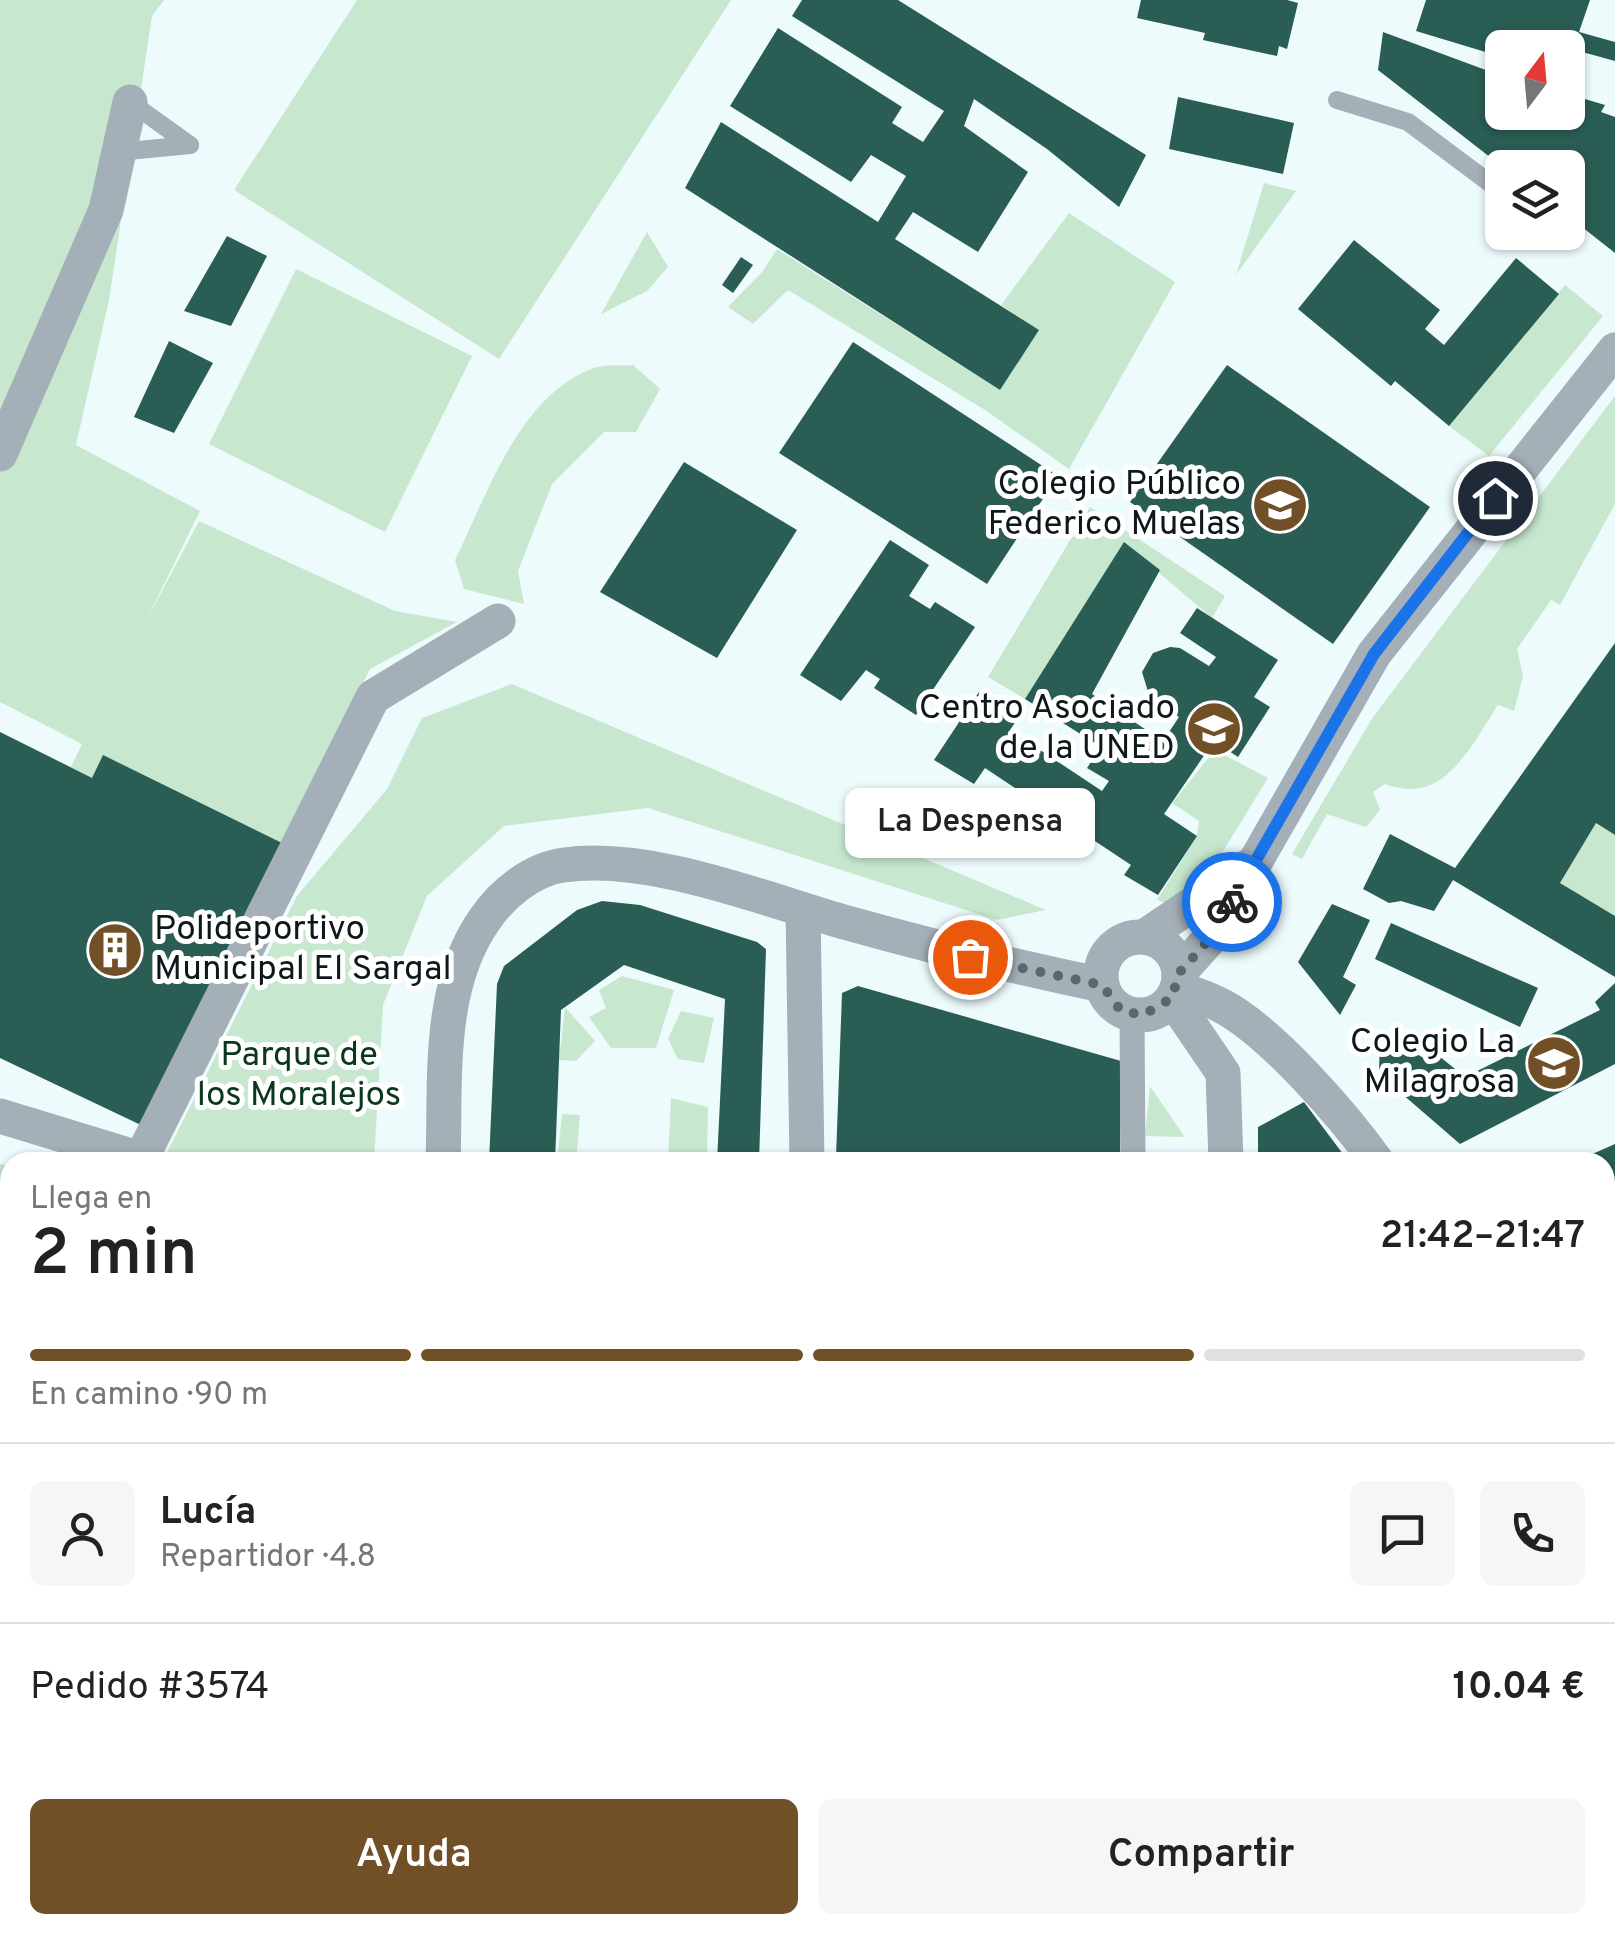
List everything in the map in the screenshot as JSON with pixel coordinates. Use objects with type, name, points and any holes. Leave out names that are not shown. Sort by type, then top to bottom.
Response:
[{"type":"street","points":[[0,454],[106,210],[130,102]]},
{"type":"street","points":[[1254,862],[1144,938],[1126,940],[1108,953],[1102,985],[1112,1004],[1132,1014],[1154,1012],[1176,986],[1214,934],[1384,640],[1615,350]]},
{"type":"street","points":[[144,1152],[372,697],[498,621]]},
{"type":"street","points":[[443,1152],[447,1038],[457,980],[484,920],[520,884],[559,865],[624,864],[970,957],[1102,985]]},
{"type":"street","points":[[803,910],[807,1152]]},
{"type":"street","points":[[1144,938],[1171,953],[1176,986],[1222,1073],[1226,1152]]},
{"type":"street","points":[[1176,986],[1223,1006],[1266,1041],[1322,1093],[1369,1152]]},
{"type":"street","points":[[1132,1014],[1133,1152]]},
{"type":"street","points":[[0,1116],[121,1152]]},
{"type":"lane","points":[[1337,100],[1408,122],[1485,180]]},
{"type":"lane","points":[[118,152],[190,145],[130,102]]},
{"type":"green space","points":[[0,0],[164,0],[152,16],[109,300],[76,445],[200,511],[145,623],[199,521],[395,611],[457,622],[370,669],[143,1126],[0,1058],[0,732],[71,767],[82,744],[0,702]]},
{"type":"green space","points":[[357,0],[731,0],[499,359],[234,190]]},
{"type":"green space","points":[[1264,183],[1296,191],[1236,275]]},
{"type":"green space","points":[[1069,213],[1175,282],[1069,469],[985,410],[788,290],[753,324],[728,307],[763,271],[777,249],[1000,390],[1038,331],[1001,305]]},
{"type":"green space","points":[[647,232],[668,267],[647,291],[601,314]]},
{"type":"green space","points":[[296,269],[472,356],[385,532],[209,444]]},
{"type":"green space","points":[[1565,285],[1603,316],[1489,456],[1449,426]]},
{"type":"green space","points":[[633,365],[660,389],[636,432],[604,432],[552,484],[518,571],[524,604],[464,589],[455,560],[493,478],[525,423],[568,381],[598,367]]},
{"type":"green space","points":[[1615,396],[1615,504],[1560,605],[1551,600],[1517,649],[1523,676],[1514,711],[1498,705],[1465,755],[1439,780],[1406,789],[1385,784],[1373,792],[1380,810],[1366,827],[1327,814],[1302,859],[1292,854],[1373,717]]},
{"type":"green space","points":[[1090,507],[1225,596],[1212,618],[1124,543],[1025,699],[988,677]]},
{"type":"green space","name":"Parque de los Moralejos","points":[[512,684],[1046,910],[997,920],[648,808],[504,826],[427,896],[383,1005],[375,1152],[167,1152],[297,896],[387,789],[422,718]]},
{"type":"green space","points":[[1215,750],[1268,778],[1214,866],[1171,905],[1157,900],[1197,836],[1199,821],[1172,803]]},
{"type":"green space","points":[[1596,823],[1615,835],[1615,916],[1560,883]]},
{"type":"green space","points":[[622,976],[674,990],[656,1048],[611,1048],[589,1017],[606,1008],[599,990]]},
{"type":"green space","points":[[565,1007],[595,1041],[576,1061],[559,1060]]},
{"type":"green space","points":[[681,1011],[714,1018],[704,1063],[678,1059],[668,1039]]},
{"type":"green space","points":[[1150,1086],[1184,1136],[1184,1137],[1145,1136]]},
{"type":"green space","points":[[671,1098],[708,1107],[707,1152],[668,1152]]},
{"type":"green space","points":[[562,1114],[580,1115],[577,1152],[558,1152]]},
{"type":"building","points":[[802,0],[898,0],[1146,155],[1119,207],[1047,149],[974,99],[964,126],[1028,172],[978,252],[913,212],[895,239],[1039,330],[1000,390],[685,188],[721,122],[878,222],[906,176],[871,155],[851,182],[730,106],[778,28],[902,107],[892,123],[923,142],[944,111],[792,16]]},
{"type":"building","points":[[1141,0],[1298,3],[1287,49],[1279,46],[1277,56],[1203,40],[1205,33],[1137,18]]},
{"type":"building","points":[[1426,0],[1590,0],[1580,30],[1485,30],[1485,52],[1416,31]]},
{"type":"building","points":[[1383,32],[1485,70],[1485,130],[1585,130],[1585,99],[1605,105],[1601,112],[1615,117],[1615,253],[1585,229],[1585,150],[1485,150],[1485,153],[1378,70]]},
{"type":"building","points":[[1585,34],[1615,42],[1615,61],[1585,53]]},
{"type":"building","points":[[1178,97],[1294,123],[1283,174],[1169,149]]},
{"type":"building","points":[[227,236],[267,256],[231,326],[184,311]]},
{"type":"building","points":[[1354,240],[1440,310],[1425,329],[1444,345],[1516,258],[1559,294],[1449,426],[1395,381],[1391,386],[1298,309]]},
{"type":"building","points":[[741,257],[753,265],[733,293],[722,285]]},
{"type":"building","points":[[169,341],[213,363],[174,433],[134,417]]},
{"type":"building","points":[[853,342],[1058,476],[987,584],[779,453]]},
{"type":"building","name":"Colegio Público Federico Muelas","points":[[1227,365],[1430,507],[1333,644],[1130,502]]},
{"type":"building","points":[[684,462],[797,530],[717,658],[600,592]]},
{"type":"building","points":[[890,540],[929,565],[909,596],[930,609],[935,602],[975,627],[916,715],[874,688],[880,679],[866,670],[841,701],[800,675]]},
{"type":"building","name":"Centro Asociado de la UNED","points":[[1124,542],[1160,570],[1092,694],[1163,741],[1179,717],[1150,698],[1142,672],[1153,653],[1170,647],[1180,648],[1209,666],[1216,657],[1180,633],[1197,608],[1278,660],[1254,697],[1270,707],[1238,757],[1214,741],[1164,814],[1197,836],[1158,895],[1124,875],[1131,865],[985,768],[974,784],[934,760],[979,692],[1018,718],[1010,730],[1102,791],[1109,781],[1087,768],[1101,747],[1025,699]]},
{"type":"building","points":[[1615,643],[1615,835],[1596,823],[1560,883],[1615,916],[1615,977],[1453,880],[1434,911],[1401,901],[1389,903],[1363,889],[1390,834],[1455,868]]},
{"type":"building","name":"Polideportivo Municipal El Sargal","points":[[0,732],[92,778],[103,755],[282,843],[143,1126],[0,1058]]},
{"type":"building","points":[[602,901],[640,905],[757,942],[766,949],[759,1152],[717,1152],[725,999],[624,965],[561,1010],[555,1152],[489,1152],[497,984],[504,966],[577,910]]},
{"type":"building","points":[[1332,904],[1370,920],[1343,977],[1356,985],[1340,1015],[1298,962]]},
{"type":"building","points":[[1391,923],[1538,988],[1520,1027],[1375,959]]},
{"type":"building","name":"Colegio La Milagrosa","points":[[1615,983],[1615,1064],[1460,1144],[1379,1074],[1380,1034],[1433,1063],[1439,1056],[1465,1077],[1600,1010],[1595,1002]]},
{"type":"building","points":[[858,986],[1121,1061],[1120,1152],[836,1152],[842,993]]},
{"type":"building","points":[[1304,1102],[1342,1152],[1258,1152],[1258,1127]]},
{"type":"building","points":[[1615,1144],[1615,1152],[1597,1152]]},
{"type":"way so far","points":[[970,957],[1102,985],[1112,1004],[1121,1011],[1143,1015],[1172,998],[1179,973],[1214,934],[1232,902]]},
{"type":"place","name":"Colegio Público Federico Muelas","points":[[1280,505]]},
{"type":"place","name":"Centro Asociado de la UNED","points":[[1214,729]]},
{"type":"place","name":"Polideportivo Municipal El Sargal","points":[[115,950]]},
{"type":"place","name":"La Despensa","points":[[970,957]]},
{"type":"place","name":"Colegio La Milagrosa","points":[[1554,1063]]},
{"type":"route","points":[[1232,902],[1374,654],[1495,498]]}]
